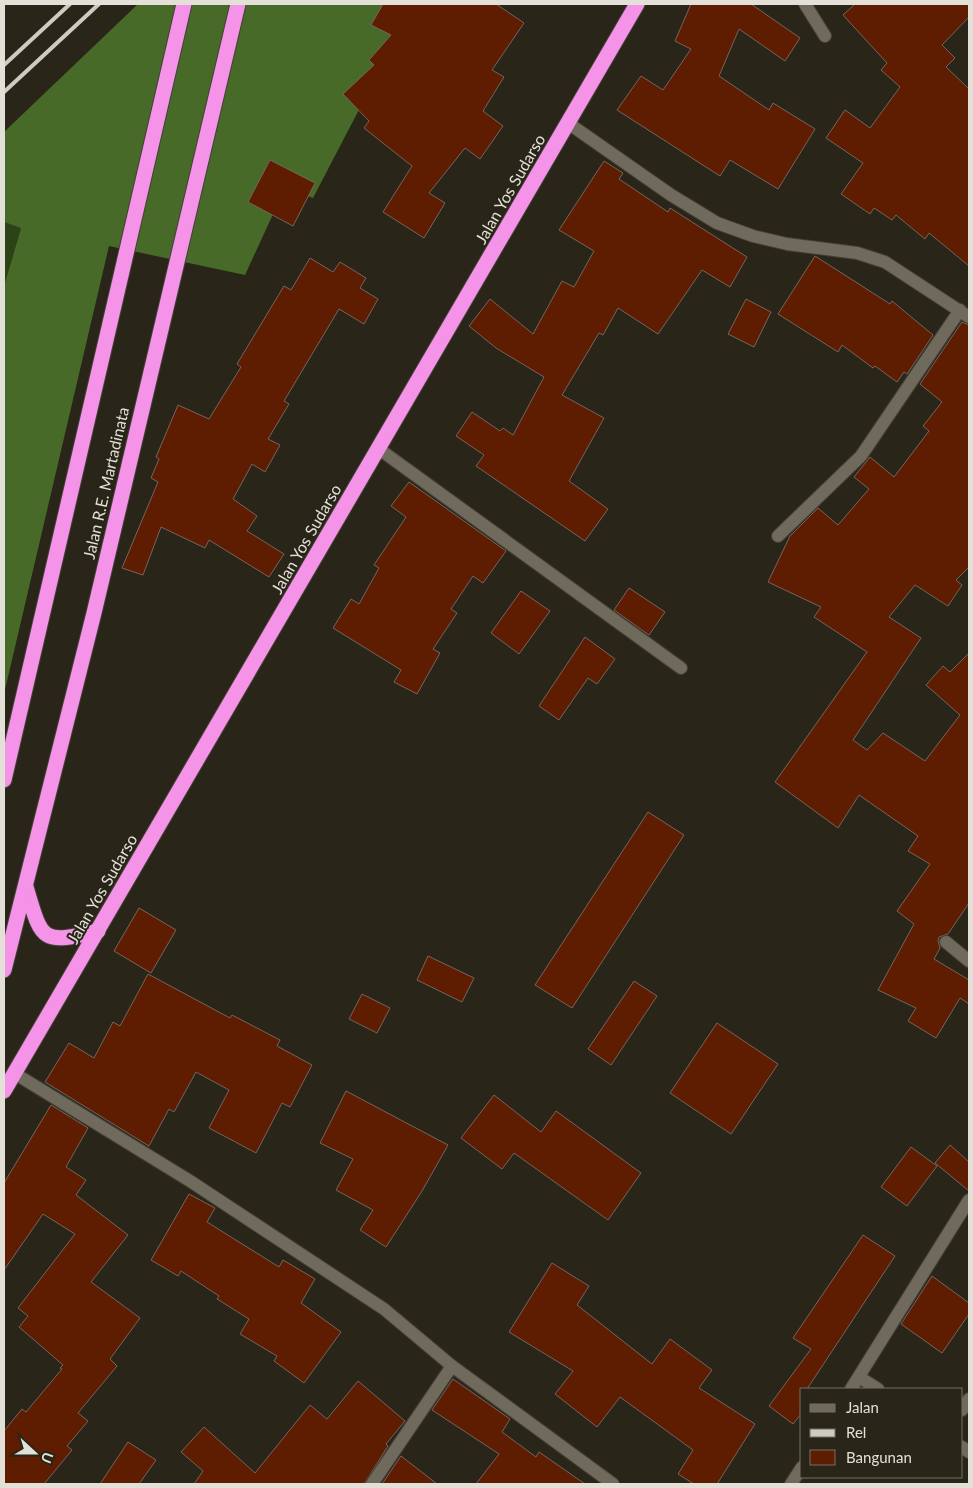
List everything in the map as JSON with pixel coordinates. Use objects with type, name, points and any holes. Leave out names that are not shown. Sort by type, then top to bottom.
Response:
[{"type":"highway","name":"Jalan R.E. Martadinata","points":[[4,780],[184,4]]},
{"type":"highway","name":"Jalan R.E. Martadinata","points":[[4,970],[94,613],[238,4]]},
{"type":"highway","name":"Jalan Yos Sudarso","points":[[4,1091],[637,4]]},
{"type":"highway","points":[[26,886],[36,923],[47,935],[63,939],[98,931]]},
{"type":"street","points":[[806,4],[825,36]]},
{"type":"street","points":[[568,124],[672,195],[717,223],[754,236],[787,244],[857,253],[885,262],[965,314],[861,456],[778,536]]},
{"type":"street","points":[[379,449],[682,668]]},
{"type":"street","points":[[946,942],[969,961]]},
{"type":"street","points":[[14,1073],[300,1252],[384,1308],[452,1366],[613,1484]]},
{"type":"street","points":[[852,1388],[969,1200]]},
{"type":"street","points":[[372,1484],[452,1366]]},
{"type":"street","points":[[859,1376],[877,1388]]},
{"type":"street","points":[[791,1484],[800,1470]]},
{"type":"green space","points":[[138,4],[414,4],[313,198],[285,188],[245,275],[109,246],[4,694],[4,286],[21,228],[4,222],[4,132]]},
{"type":"green space","points":[[4,222],[21,227],[4,286]]},
{"type":"building","points":[[383,4],[496,4],[524,23],[492,70],[504,77],[483,111],[503,126],[480,159],[465,148],[429,193],[445,203],[424,238],[383,212],[412,166],[364,128],[369,121],[343,94],[374,65],[369,60],[391,35],[371,25]]},
{"type":"building","points":[[691,4],[751,4],[800,38],[785,61],[739,29],[719,76],[769,110],[773,103],[815,129],[778,189],[730,160],[720,176],[617,110],[641,76],[663,90],[691,49],[675,41]]},
{"type":"building","points":[[855,4],[969,4],[969,17],[942,45],[955,58],[946,67],[969,89],[969,266],[929,233],[925,239],[896,215],[892,220],[874,208],[870,214],[841,194],[863,163],[826,138],[845,110],[870,128],[900,87],[881,70],[887,63],[843,15]]},
{"type":"building","points":[[270,160],[315,183],[293,226],[248,202]]},
{"type":"building","points":[[604,161],[623,173],[619,179],[668,212],[670,208],[747,257],[730,287],[702,270],[658,334],[618,308],[603,335],[599,333],[562,395],[604,418],[569,481],[608,509],[585,541],[476,466],[484,455],[456,436],[472,412],[500,431],[503,428],[513,435],[544,377],[496,348],[469,326],[490,299],[533,334],[562,281],[574,287],[594,251],[559,230]]},
{"type":"building","points":[[815,256],[890,304],[892,301],[933,335],[907,374],[904,372],[897,382],[875,366],[873,368],[842,345],[838,352],[778,314]]},
{"type":"building","points":[[310,258],[333,272],[340,262],[366,278],[360,288],[378,299],[364,324],[339,309],[284,401],[289,404],[268,439],[280,445],[265,472],[252,464],[233,499],[257,516],[247,531],[284,554],[269,577],[209,540],[205,548],[161,527],[143,575],[122,568],[158,482],[151,478],[159,459],[156,457],[178,405],[209,419],[241,367],[237,364],[284,286],[291,290]]},
{"type":"building","points":[[746,299],[771,312],[754,347],[728,334]]},
{"type":"building","points":[[962,322],[969,325],[969,567],[956,580],[962,585],[948,606],[915,585],[889,617],[921,638],[853,740],[867,750],[883,733],[925,761],[960,715],[926,685],[943,666],[950,672],[969,653],[969,903],[948,934],[939,937],[940,948],[934,959],[969,980],[969,1004],[960,998],[936,1038],[908,1021],[916,1008],[878,990],[914,924],[897,911],[930,864],[908,851],[918,836],[859,795],[838,828],[775,782],[867,652],[814,617],[821,607],[768,582],[790,536],[818,508],[838,525],[869,489],[854,477],[870,457],[894,477],[929,431],[923,426],[942,402],[920,384]]},
{"type":"building","points":[[409,482],[506,551],[483,583],[473,576],[451,609],[457,613],[433,649],[440,653],[417,694],[394,682],[401,670],[333,628],[351,599],[359,604],[379,568],[374,565],[406,517],[391,506]]},
{"type":"building","points":[[629,588],[665,612],[649,635],[614,610]]},
{"type":"building","points":[[521,591],[550,611],[519,654],[491,633]]},
{"type":"building","points":[[585,637],[615,659],[597,684],[588,678],[559,720],[539,706]]},
{"type":"building","points":[[648,812],[684,835],[572,1008],[535,985]]},
{"type":"building","points":[[139,908],[176,930],[151,973],[114,951]]},
{"type":"building","points":[[428,956],[474,978],[462,1002],[417,980]]},
{"type":"building","points":[[148,974],[230,1018],[232,1015],[280,1040],[277,1046],[312,1065],[290,1107],[282,1103],[256,1153],[209,1128],[229,1090],[196,1072],[174,1112],[169,1109],[149,1146],[45,1082],[69,1043],[94,1058],[113,1022],[120,1026]]},
{"type":"building","points":[[634,981],[657,996],[611,1065],[588,1049]]},
{"type":"building","points":[[362,994],[390,1008],[377,1033],[349,1019]]},
{"type":"building","points":[[717,1023],[778,1064],[731,1134],[670,1093]]},
{"type":"building","points":[[346,1091],[448,1145],[422,1191],[386,1247],[360,1230],[373,1210],[336,1190],[353,1159],[320,1143]]},
{"type":"building","points":[[494,1095],[541,1132],[556,1111],[641,1173],[608,1220],[514,1153],[502,1169],[461,1138]]},
{"type":"building","points":[[51,1105],[88,1128],[66,1167],[86,1180],[76,1195],[128,1235],[91,1282],[140,1318],[110,1359],[117,1366],[78,1413],[88,1421],[67,1446],[72,1450],[44,1484],[4,1484],[4,1431],[22,1409],[26,1412],[62,1369],[60,1368],[63,1365],[19,1327],[28,1316],[18,1308],[75,1234],[43,1214],[4,1270],[4,1183]]},
{"type":"building","points":[[950,1145],[969,1162],[969,1191],[935,1163]]},
{"type":"building","points":[[911,1147],[937,1166],[907,1206],[881,1187]]},
{"type":"building","points":[[189,1194],[215,1208],[207,1222],[279,1267],[283,1260],[315,1279],[301,1303],[341,1332],[304,1383],[274,1361],[277,1356],[240,1334],[249,1319],[217,1299],[219,1296],[181,1271],[178,1276],[151,1260]]},
{"type":"building","points":[[863,1235],[895,1256],[808,1388],[800,1388],[800,1415],[793,1424],[769,1406],[811,1349],[793,1338]]},
{"type":"building","points":[[552,1263],[589,1286],[577,1305],[652,1364],[670,1339],[712,1370],[699,1388],[755,1424],[717,1484],[694,1484],[678,1474],[693,1450],[620,1397],[597,1427],[555,1394],[573,1371],[509,1332]]},
{"type":"building","points":[[932,1276],[969,1303],[969,1314],[942,1353],[901,1324]]},
{"type":"building","points":[[453,1379],[510,1419],[502,1432],[536,1457],[539,1452],[585,1484],[476,1484],[499,1454],[432,1410]]},
{"type":"building","points":[[358,1381],[405,1421],[386,1444],[388,1446],[364,1484],[194,1484],[203,1471],[181,1452],[204,1427],[255,1473],[310,1405],[327,1419]]},
{"type":"building","points":[[128,1442],[156,1460],[139,1484],[100,1484]]},
{"type":"building","points":[[401,1456],[437,1484],[382,1484]]},
{"type":"railway","points":[[4,65],[70,4]]},
{"type":"railway","points":[[4,92],[99,4]]}]
